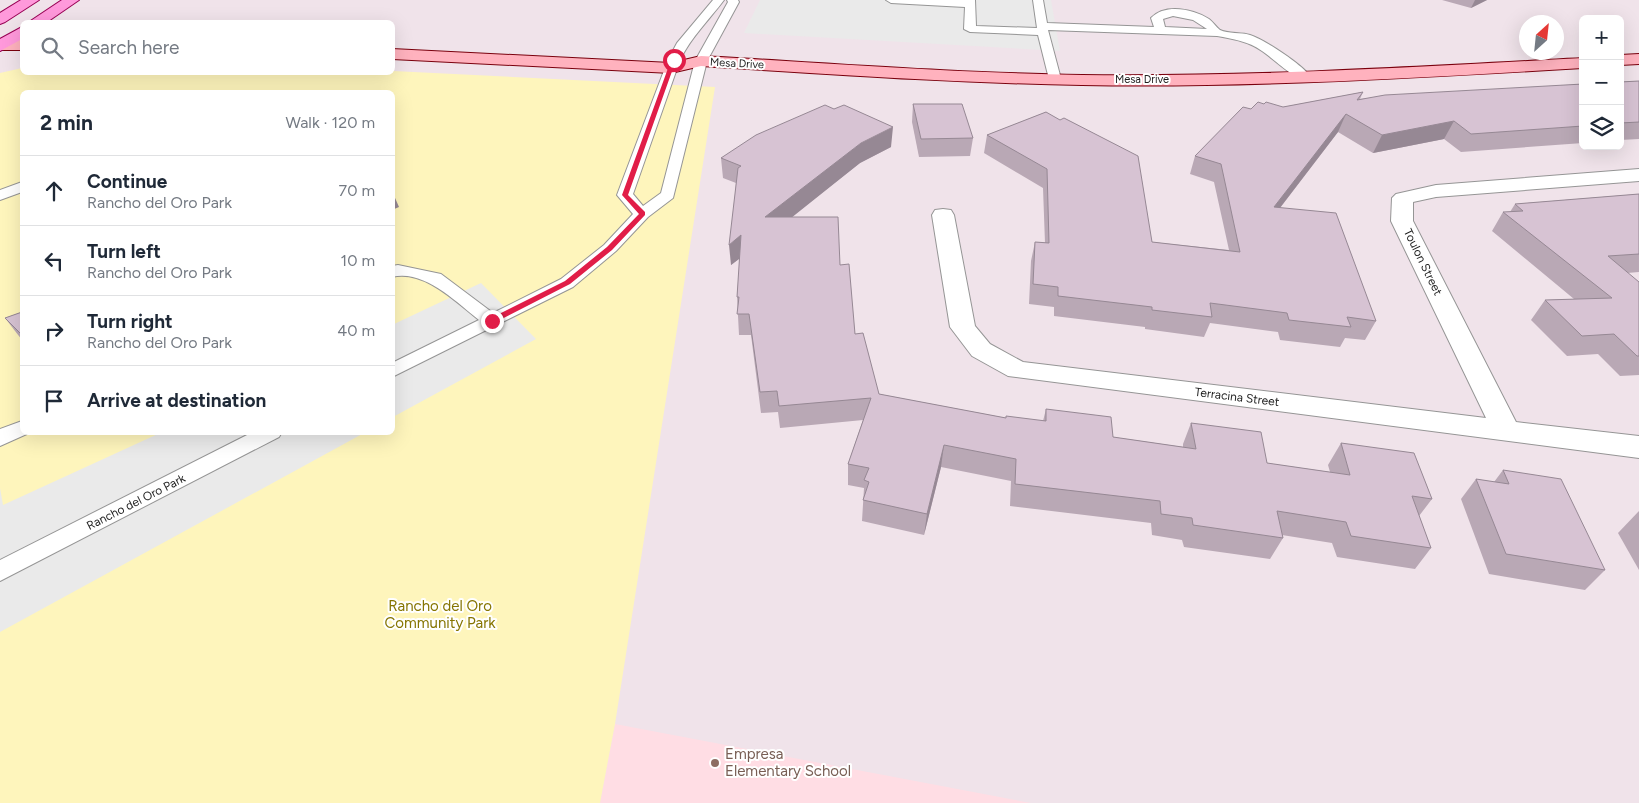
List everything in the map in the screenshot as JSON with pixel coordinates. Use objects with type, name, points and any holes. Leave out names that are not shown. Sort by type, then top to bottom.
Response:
[{"type":"main road","points":[[0,19],[32,0]]},
{"type":"main road","points":[[40,20],[72,0]]},
{"type":"main road","points":[[0,41],[20,31]]},
{"type":"main road","points":[[0,41],[20,45]]},
{"type":"main road","name":"Mesa Drive","points":[[395,54],[671,57],[701,61],[1012,78],[1207,80],[1398,74],[1579,62]]},
{"type":"main road","points":[[1624,60],[1639,59]]},
{"type":"street","name":"Toulon Street","points":[[1506,430],[1402,221],[1403,198],[1436,191],[1639,175]]},
{"type":"street","name":"Terracina Street","points":[[944,214],[963,327],[981,350],[1017,370],[1639,447]]},
{"type":"lane","points":[[642,214],[625,195],[671,57],[710,7],[719,0]]},
{"type":"lane","points":[[395,370],[567,283],[610,248],[642,214],[668,196],[701,61],[734,2],[732,0]]},
{"type":"lane","points":[[891,0],[970,2],[970,30],[1160,30],[1217,33],[1247,38],[1265,46],[1304,76]]},
{"type":"lane","points":[[1038,0],[1055,78]]},
{"type":"lane","points":[[1160,30],[1156,18],[1166,13],[1180,13],[1199,17],[1217,33]]},
{"type":"lane","points":[[0,195],[20,188]]},
{"type":"lane","points":[[395,271],[398,270],[435,278],[492,321]]},
{"type":"lane","points":[[0,438],[20,429]]},
{"type":"lane","name":"Rancho del Oro Park","points":[[0,571],[266,435]]},
{"type":"shaded area","points":[[760,0],[1051,0],[1060,51],[744,33]]},
{"type":"shaded area","points":[[481,283],[536,339],[395,416],[395,324]]},
{"type":"shaded area","points":[[156,435],[360,435],[0,632],[0,488],[3,505]]},
{"type":"shaded area","name":"Empresa Elementary School","points":[[615,724],[1031,803],[600,803]]},
{"type":"green space","name":"Rancho del Oro Community Park","points":[[20,68],[20,75],[395,75],[395,71],[715,87],[615,724],[600,803],[0,803],[0,73]]},
{"type":"building","points":[[1639,81],[1639,122],[1624,123],[1624,82]]},
{"type":"building","points":[[1579,84],[1579,126],[1471,134],[1454,121],[1382,135],[1346,114],[1274,207],[1336,213],[1376,321],[1347,317],[1351,327],[1289,320],[1287,313],[1210,303],[1212,317],[1152,310],[1152,307],[1058,296],[1058,287],[1033,284],[1035,242],[1049,243],[1047,169],[987,135],[1046,112],[1060,120],[1064,118],[1138,156],[1152,242],[1240,252],[1221,164],[1195,156],[1243,107],[1251,109],[1258,102],[1264,104],[1266,102],[1283,107],[1363,92],[1357,100],[1385,95]]},
{"type":"building","points":[[913,104],[962,104],[973,138],[921,139]]},
{"type":"building","points":[[825,105],[834,109],[844,105],[893,127],[861,143],[765,217],[838,217],[840,265],[849,264],[855,334],[863,333],[879,394],[1006,418],[1006,416],[1046,421],[1046,409],[1111,417],[1113,437],[1196,449],[1191,423],[1261,432],[1267,463],[1350,475],[1341,443],[1414,453],[1432,499],[1412,496],[1431,548],[1351,536],[1346,522],[1277,511],[1283,538],[1193,525],[1192,518],[1161,514],[1160,501],[1015,484],[1016,459],[944,445],[927,514],[863,500],[869,482],[864,480],[869,468],[848,464],[871,398],[779,406],[777,391],[760,392],[749,314],[737,314],[741,235],[729,245],[738,168],[741,166],[721,158],[756,135]]},
{"type":"building","points":[[1639,194],[1639,254],[1608,256],[1639,282],[1639,356],[1637,356],[1614,334],[1582,336],[1545,300],[1612,298],[1503,212],[1523,211],[1515,204]]},
{"type":"building","points":[[20,313],[20,333],[5,318]]},
{"type":"building","points":[[1503,470],[1561,479],[1605,570],[1506,554],[1476,479],[1509,484]]},
{"type":"place","name":"Empresa Elementary School","points":[[715,763]]},
{"type":"route","points":[[492,321],[567,283],[610,248],[642,214],[625,195],[674,60]]}]
